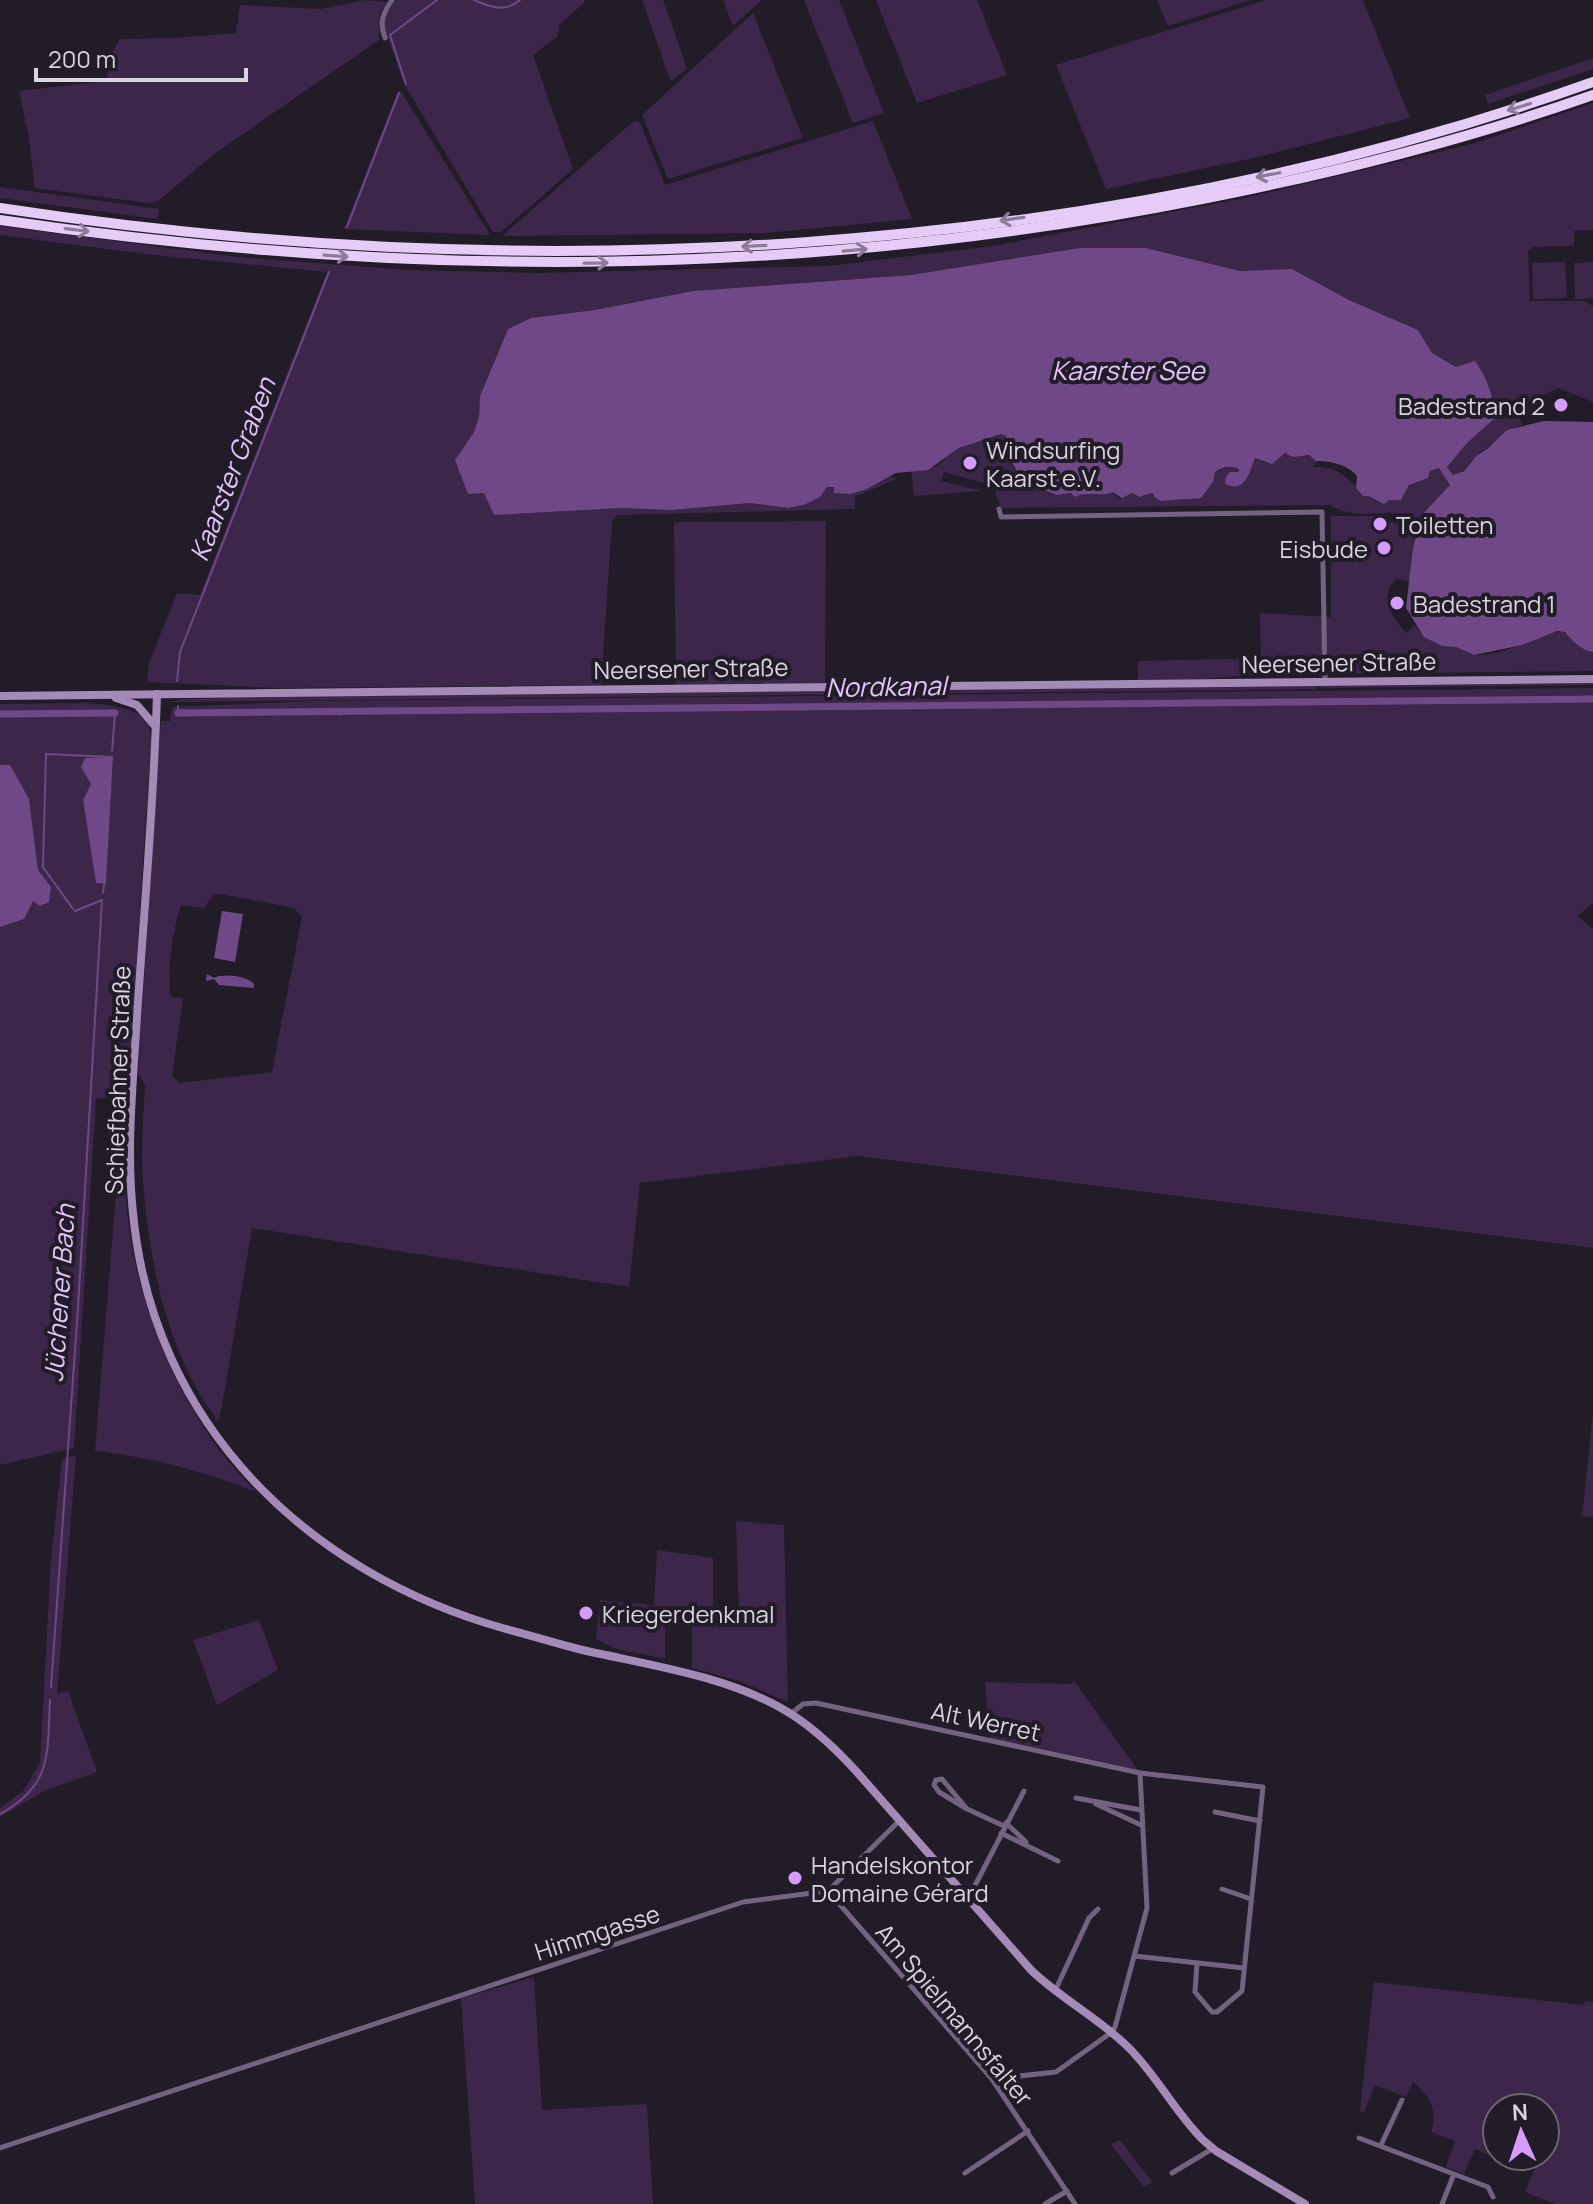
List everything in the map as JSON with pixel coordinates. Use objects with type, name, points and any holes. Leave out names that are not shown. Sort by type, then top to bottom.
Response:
[{"type":"highway","points":[[0,208],[211,233],[375,246],[567,251],[772,245],[926,231],[1095,209],[1186,191],[1382,147],[1593,82]]},
{"type":"highway","points":[[0,220],[211,245],[376,259],[564,263],[771,257],[926,243],[1155,208],[1298,180],[1387,159],[1593,95]]},
{"type":"street","points":[[385,38],[380,26],[392,0]]},
{"type":"street","points":[[999,509],[1001,517],[1322,512],[1325,682]]},
{"type":"street","name":"Neersener Straße","points":[[0,696],[1593,679]]},
{"type":"street","name":"Schiefbahner Straße","points":[[157,694],[132,1090],[131,1194],[139,1260],[155,1319],[174,1366],[227,1452],[262,1492],[316,1539],[389,1583],[474,1619],[590,1652],[715,1682],[759,1697],[791,1714],[840,1754],[1031,1970],[1055,1992],[1112,2032],[1135,2055],[1194,2131],[1212,2149],[1305,2204]]},
{"type":"street","points":[[101,695],[137,705],[156,727]]},
{"type":"street","name":"Alt Werret","points":[[791,1714],[803,1704],[816,1703],[1140,1773],[1263,1787],[1260,1821]]},
{"type":"street","points":[[992,2079],[1056,2072],[1112,2032],[1147,1902],[1140,1773]]},
{"type":"street","points":[[967,1809],[942,1779],[936,1780],[934,1785],[938,1790],[967,1809],[1004,1827],[1058,1861]]},
{"type":"street","points":[[968,1900],[1024,1791]]},
{"type":"street","points":[[1076,1798],[1141,1810]]},
{"type":"street","points":[[1088,1800],[1142,1825]]},
{"type":"street","points":[[1197,1963],[1195,1992],[1214,2013],[1242,1991],[1260,1821],[1215,1812]]},
{"type":"street","points":[[828,1891],[900,1821]]},
{"type":"street","points":[[1004,1827],[1029,1845]]},
{"type":"street","points":[[1222,1889],[1251,1899]]},
{"type":"street","name":"Himmgasse","points":[[0,2148],[749,1900],[828,1891]]},
{"type":"street","name":"Am Spielmannsfalter","points":[[828,1891],[992,2079],[1075,2204]]},
{"type":"street","points":[[1055,1992],[1089,1918],[1098,1909]]},
{"type":"street","points":[[1134,1956],[1244,1968]]},
{"type":"street","points":[[1381,2145],[1402,2100]]},
{"type":"street","points":[[965,2173],[1028,2131]]},
{"type":"street","points":[[1359,2138],[1488,2187],[1493,2197]]},
{"type":"street","points":[[1172,2173],[1212,2149]]},
{"type":"street","points":[[1442,2204],[1454,2174]]},
{"type":"street","points":[[1045,2204],[1067,2191]]},
{"type":"shaded area","points":[[365,0],[387,2],[380,13],[379,40],[214,154],[157,202],[35,188],[19,91],[106,81],[110,56],[120,39],[236,33],[240,5],[320,9]]},
{"type":"shaded area","points":[[396,0],[585,2],[559,25],[558,36],[533,55],[573,169],[501,232],[493,232],[404,84],[383,24]]},
{"type":"shaded area","points":[[642,0],[663,0],[687,68],[671,82]]},
{"type":"shaded area","points":[[723,0],[762,0],[733,26]]},
{"type":"shaded area","points":[[804,0],[839,0],[884,113],[853,123]]},
{"type":"shaded area","points":[[876,0],[977,0],[1007,75],[917,103]]},
{"type":"shaded area","points":[[1157,0],[1251,0],[1168,26]]},
{"type":"shaded area","points":[[1266,0],[1363,0],[1410,118],[1258,157],[1106,189],[1056,65]]},
{"type":"shaded area","points":[[753,13],[803,138],[668,179],[642,115]]},
{"type":"shaded area","points":[[1593,58],[1593,69],[1488,104],[1485,95]]},
{"type":"shaded area","points":[[398,91],[402,93],[490,235],[344,229]]},
{"type":"shaded area","points":[[1593,103],[1593,230],[1574,231],[1574,246],[1533,247],[1528,251],[1530,301],[1584,301],[1593,306],[1593,402],[1558,388],[1540,397],[1518,414],[1522,425],[1499,438],[1453,475],[1446,467],[1467,443],[1456,367],[1432,353],[1418,330],[1349,300],[1292,269],[1240,271],[1146,248],[911,275],[693,291],[595,310],[531,318],[508,329],[480,396],[479,417],[474,432],[455,460],[484,493],[494,515],[622,508],[673,510],[750,503],[788,508],[820,497],[827,487],[867,489],[890,477],[898,478],[855,497],[855,509],[617,515],[612,522],[601,685],[276,688],[147,682],[149,663],[177,593],[200,595],[327,272],[145,254],[0,235],[0,226],[238,257],[408,270],[538,273],[828,266],[993,246],[1245,198],[1472,144]]},
{"type":"shaded area","points":[[634,121],[640,123],[665,185],[873,121],[912,219],[766,233],[502,236]]},
{"type":"shaded area","points":[[0,187],[159,209],[157,219],[0,198]]},
{"type":"shaded area","points":[[1565,262],[1567,298],[1533,299],[1532,263]]},
{"type":"shaded area","points":[[1593,262],[1593,298],[1575,299],[1574,263]]},
{"type":"shaded area","points":[[1001,434],[1006,436],[1008,457],[1019,475],[1036,487],[1059,495],[1113,492],[1119,498],[1133,493],[1137,497],[1149,493],[1161,501],[1184,500],[1215,472],[1232,465],[1239,469],[1225,484],[1231,487],[1241,485],[1255,458],[1266,463],[1286,454],[1299,453],[1318,461],[1312,467],[1334,470],[1364,494],[1383,503],[1406,491],[1409,485],[1428,478],[1430,471],[1440,468],[1450,485],[1418,525],[1410,582],[1396,579],[1388,593],[1389,607],[1396,621],[1407,633],[1414,624],[1427,638],[1437,643],[1484,655],[1543,635],[1565,632],[1585,650],[1593,652],[1593,671],[1247,675],[1138,680],[1138,661],[1261,658],[1260,613],[1331,617],[1331,516],[1384,516],[1385,521],[1372,524],[1374,528],[1396,520],[1391,512],[1352,513],[1330,505],[1001,508],[995,493],[997,489],[944,472],[941,481],[982,491],[914,496],[911,470],[935,467],[959,448]]},
{"type":"shaded area","points":[[826,521],[825,683],[676,685],[674,522]]},
{"type":"shaded area","points":[[1593,683],[1320,688],[1318,686]]},
{"type":"shaded area","points":[[1316,686],[1316,689],[172,702],[182,699],[315,696]]},
{"type":"shaded area","points":[[1593,688],[1593,903],[1578,916],[1593,929],[1593,1248],[858,1156],[640,1183],[629,1287],[252,1228],[218,1421],[199,1393],[172,1332],[154,1266],[144,1198],[145,1085],[138,1074],[161,721],[170,721],[172,707],[314,701]],"holes":[[[221,894],[294,908],[302,917],[272,1072],[179,1083],[172,1076],[183,998],[171,997],[170,962],[181,905],[204,908],[213,895]]]},
{"type":"shaded area","points":[[85,703],[119,707],[149,722],[151,741],[128,1089],[125,1091],[128,1096],[125,1173],[128,1219],[139,1280],[172,1370],[202,1425],[256,1492],[177,1466],[95,1451],[124,1095],[96,1099],[74,1448],[0,1465],[0,927],[24,919],[38,870],[29,799],[10,766],[0,765],[0,704]],"holes":[[[113,757],[106,884],[96,883],[83,800],[91,784],[85,758]]]},
{"type":"shaded area","points":[[1593,1413],[1593,1517],[1582,1516]]},
{"type":"shaded area","points":[[76,1455],[57,1694],[68,1691],[97,1772],[46,1790],[0,1817],[0,1808],[23,1791],[40,1763],[51,1558],[62,1459]]},
{"type":"shaded area","points":[[736,1521],[784,1525],[788,1702],[740,1681],[692,1668],[692,1610],[665,1608],[665,1659],[617,1649],[596,1639],[600,1600],[654,1605],[657,1550],[713,1558],[713,1612],[739,1614]]},
{"type":"shaded area","points":[[259,1620],[278,1670],[217,1705],[193,1640]]},
{"type":"shaded area","points":[[1075,1680],[1140,1773],[990,1740],[985,1682],[1071,1684]]},
{"type":"shaded area","points":[[534,1977],[542,2110],[647,2104],[653,2204],[475,2204],[461,1998]]},
{"type":"shaded area","points":[[1374,1982],[1584,2005],[1585,2001],[1593,2002],[1593,2204],[1556,2204],[1525,2192],[1533,2172],[1561,2172],[1561,2092],[1481,2092],[1481,2152],[1475,2149],[1464,2174],[1446,2167],[1455,2141],[1431,2132],[1434,2117],[1431,2104],[1413,2082],[1406,2097],[1375,2085],[1364,2112],[1360,2111]]},
{"type":"shaded area","points":[[1120,2140],[1152,2182],[1144,2187],[1111,2144]]},
{"type":"water","name":"Kaarster See","points":[[1080,248],[1146,248],[1240,271],[1292,269],[1349,300],[1418,330],[1432,353],[1456,367],[1475,361],[1489,388],[1495,418],[1467,443],[1447,467],[1453,475],[1464,471],[1476,456],[1507,430],[1544,421],[1593,422],[1593,652],[1578,645],[1565,632],[1557,631],[1522,645],[1474,655],[1424,637],[1406,608],[1413,547],[1421,516],[1450,485],[1439,468],[1430,471],[1428,478],[1409,485],[1401,500],[1389,500],[1384,504],[1363,496],[1356,488],[1357,476],[1344,466],[1316,461],[1309,455],[1293,457],[1285,453],[1272,464],[1255,458],[1246,480],[1238,486],[1225,484],[1230,472],[1238,472],[1239,469],[1230,467],[1218,470],[1201,498],[1161,501],[1152,494],[1139,497],[1132,493],[1122,498],[1113,492],[1075,497],[1071,493],[1057,495],[1023,482],[1007,454],[1006,436],[1001,434],[959,448],[928,470],[896,473],[867,489],[850,494],[834,493],[834,487],[827,487],[820,497],[788,508],[750,503],[672,510],[622,508],[494,515],[484,493],[468,494],[455,460],[474,432],[479,417],[480,396],[508,329],[531,318],[595,310],[693,291],[911,275]]},
{"type":"water","points":[[113,757],[106,884],[96,883],[83,800],[91,784],[81,767],[85,758]]},
{"type":"water","points":[[0,765],[10,765],[29,799],[38,870],[51,887],[49,902],[40,906],[33,901],[24,919],[0,927]]},
{"type":"water","points":[[222,911],[243,914],[235,962],[214,958]]},
{"type":"water","points":[[207,974],[214,978],[241,977],[251,981],[254,988],[219,985],[214,979],[206,981]]},
{"type":"waterway","name":"Kaarster Graben","points":[[406,84],[390,35],[437,0]]},
{"type":"waterway","name":"Kaarster Graben","points":[[474,0],[503,8],[520,0]]},
{"type":"waterway","name":"Kaarster Graben","points":[[347,227],[399,93]]},
{"type":"waterway","name":"Kaarster Graben","points":[[177,681],[180,652],[329,272]]},
{"type":"waterway","name":"Nordkanal","points":[[178,713],[1593,699]]},
{"type":"waterway","name":"Kaarster Graben","points":[[178,706],[178,713]]},
{"type":"waterway","name":"Jüchener Bach","points":[[112,751],[115,713]]},
{"type":"waterway","name":"Nordkanal","points":[[0,714],[115,713]]},
{"type":"waterway","points":[[73,909],[43,867],[46,754],[112,757]]},
{"type":"waterway","name":"Jüchener Bach","points":[[103,893],[104,884]]},
{"type":"waterway","name":"Jüchener Bach","points":[[51,1687],[78,1308],[102,900],[75,911]]},
{"type":"waterway","name":"Jüchener Bach","points":[[0,1814],[30,1792],[44,1766],[50,1700]]},
{"type":"place","name":"Badestrand 2","points":[[1561,405]]},
{"type":"place","name":"Windsurfing Kaarst e.V.","points":[[970,463]]},
{"type":"place","name":"Toiletten","points":[[1380,524]]},
{"type":"place","name":"Eisbude","points":[[1384,548]]},
{"type":"place","name":"Badestrand 1","points":[[1397,603]]},
{"type":"place","name":"Kriegerdenkmal","points":[[586,1613]]},
{"type":"place","name":"Handelskontor Domaine Gérard","points":[[795,1878]]}]
